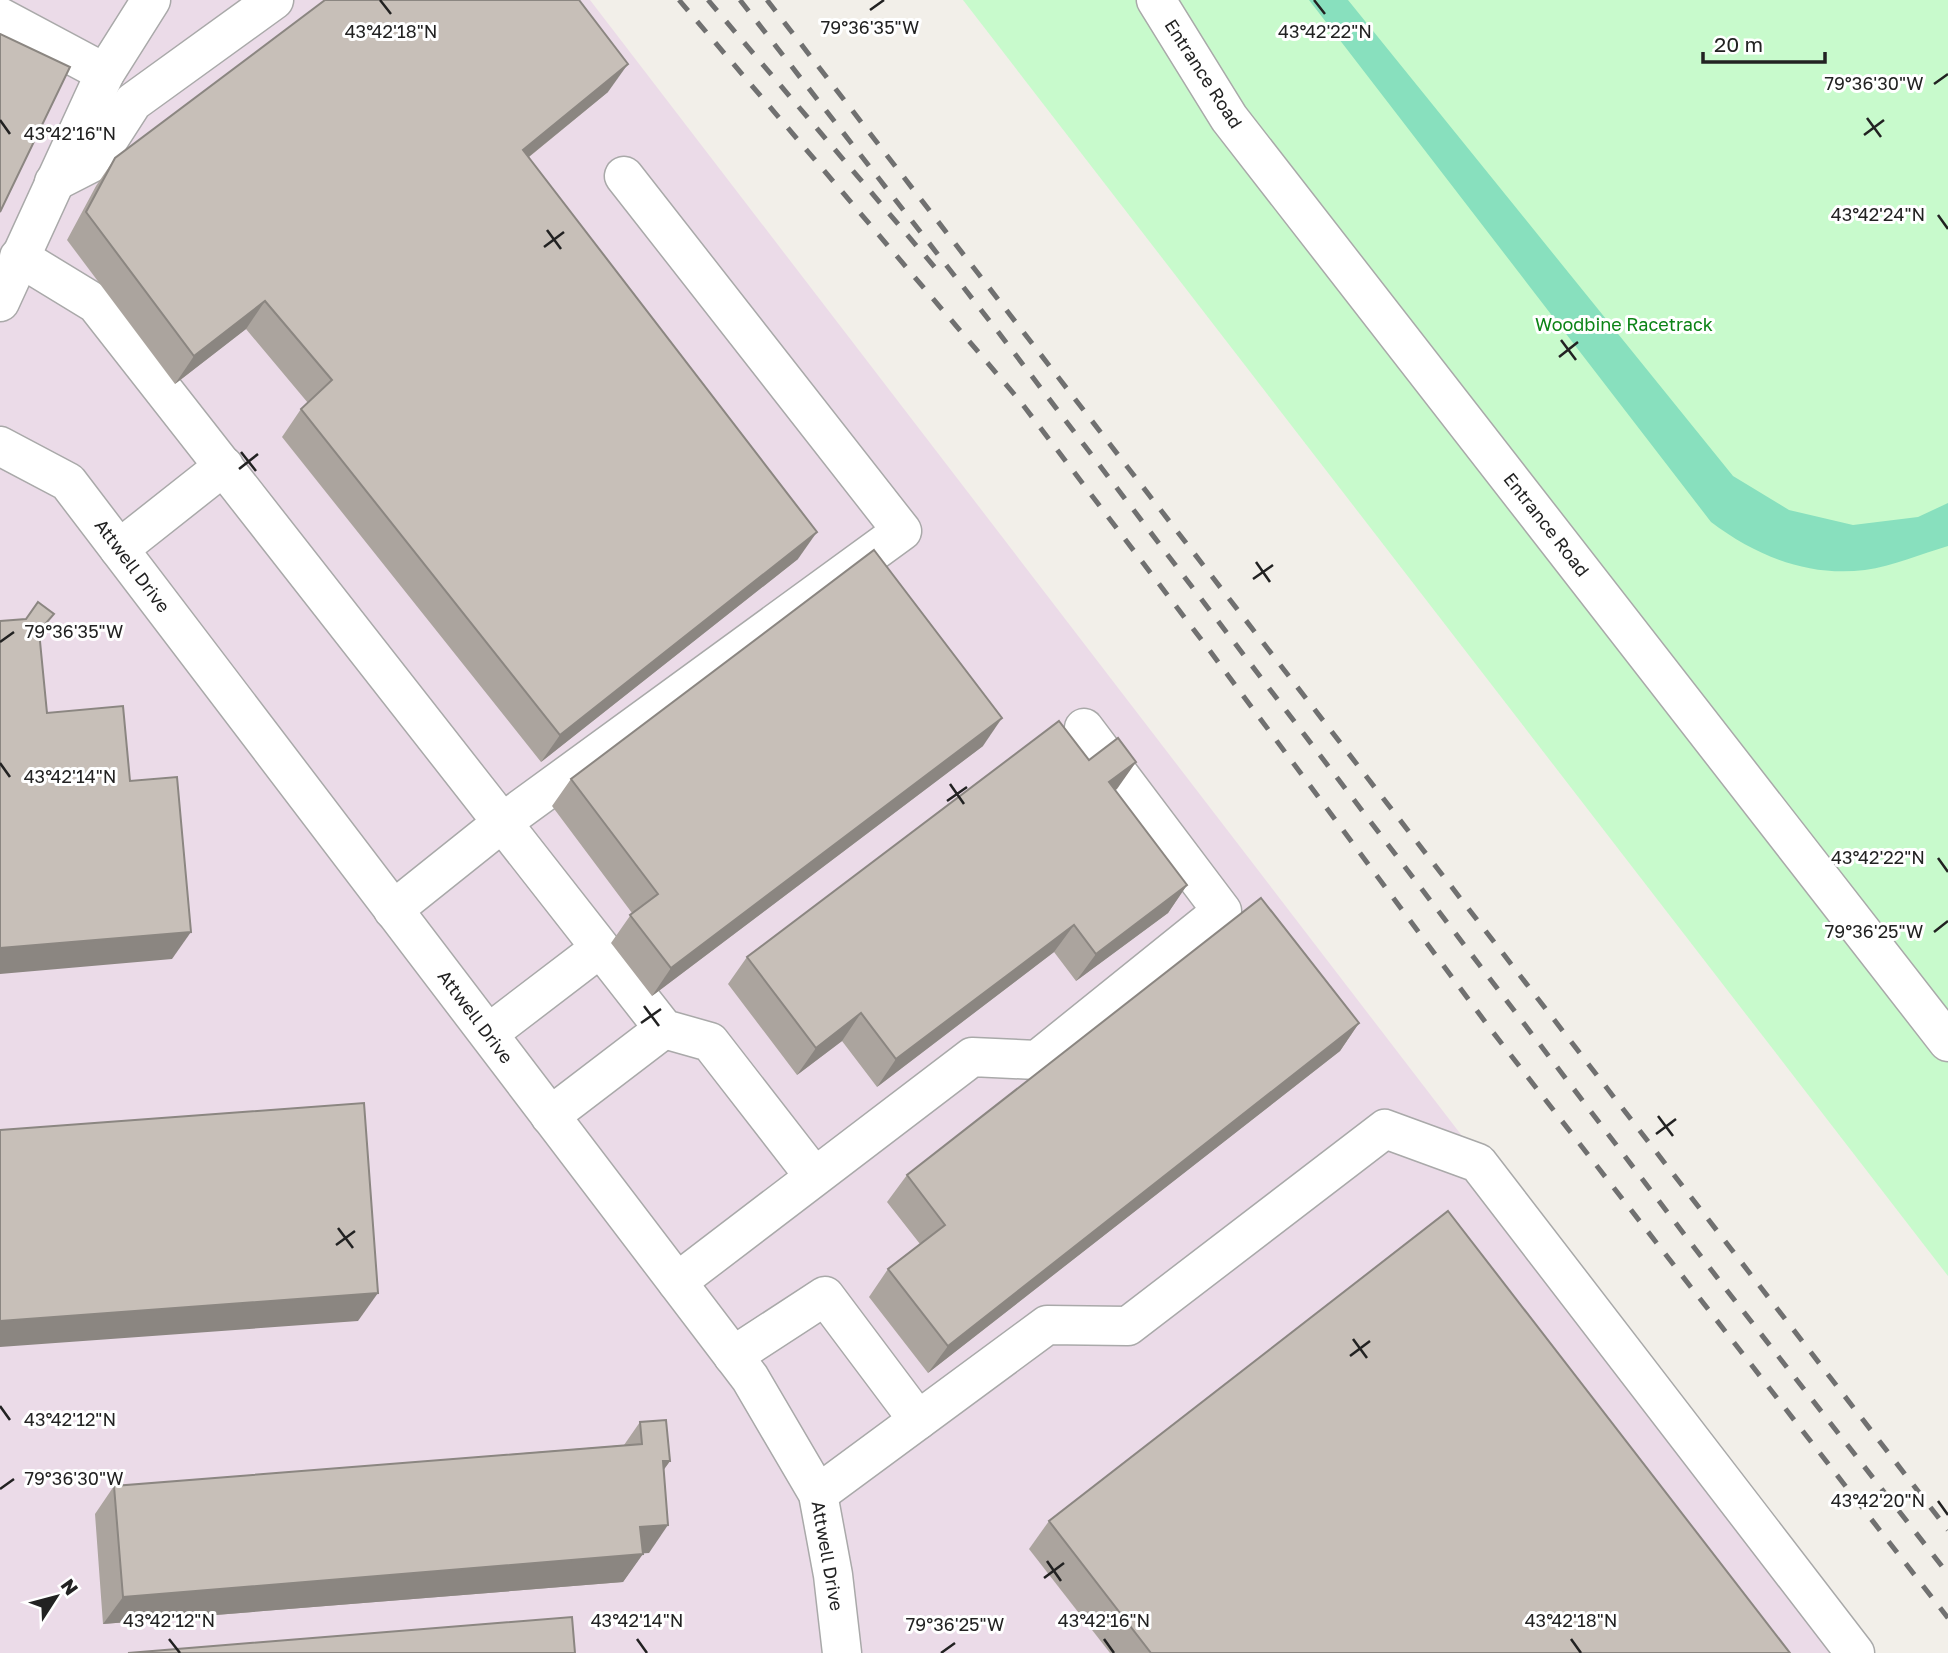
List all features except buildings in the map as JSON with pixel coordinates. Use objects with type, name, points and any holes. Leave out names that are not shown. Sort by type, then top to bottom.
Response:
[{"type":"street","points":[[0,302],[105,73],[151,0]]},
{"type":"street","points":[[54,182],[94,161],[133,102],[274,0]]},
{"type":"street","name":"Entrance Road","points":[[1156,0],[1229,118],[1948,1042]]},
{"type":"street","points":[[0,17],[105,73]]},
{"type":"street","points":[[393,909],[503,822],[902,531],[624,176]]},
{"type":"street","points":[[19,257],[96,304],[664,1029],[710,1042],[814,1176]]},
{"type":"street","name":"Attwell Drive","points":[[0,446],[68,482],[750,1378],[818,1494],[833,1575],[842,1653]]},
{"type":"street","points":[[119,549],[224,466]]},
{"type":"street","points":[[677,1282],[972,1057],[1037,1060],[1222,911],[1084,729]]},
{"type":"street","points":[[489,1033],[599,948]]},
{"type":"street","points":[[550,1116],[664,1029]]},
{"type":"street","points":[[818,1494],[1047,1325],[1128,1326],[1385,1129],[1478,1163],[1855,1653]]},
{"type":"street","points":[[733,1356],[825,1296],[918,1420]]},
{"type":"shaded area","points":[[0,0],[590,0],[1859,1653],[0,1653]]},
{"type":"green space","name":"Woodbine Racetrack","points":[[963,0],[1948,0],[1948,1276]]},
{"type":"green space","points":[[1309,0],[1348,0],[1733,476],[1789,510],[1853,525],[1918,517],[1948,503],[1948,546],[1865,570],[1823,570],[1803,567],[1764,554],[1711,522]]},
{"type":"railway","points":[[679,0],[1020,401],[1210,651],[1492,1031],[1948,1618]]},
{"type":"railway","points":[[708,0],[943,277]]},
{"type":"railway","points":[[740,0],[999,333],[1722,1284],[1948,1574]]},
{"type":"railway","points":[[767,0],[1948,1530]]}]
